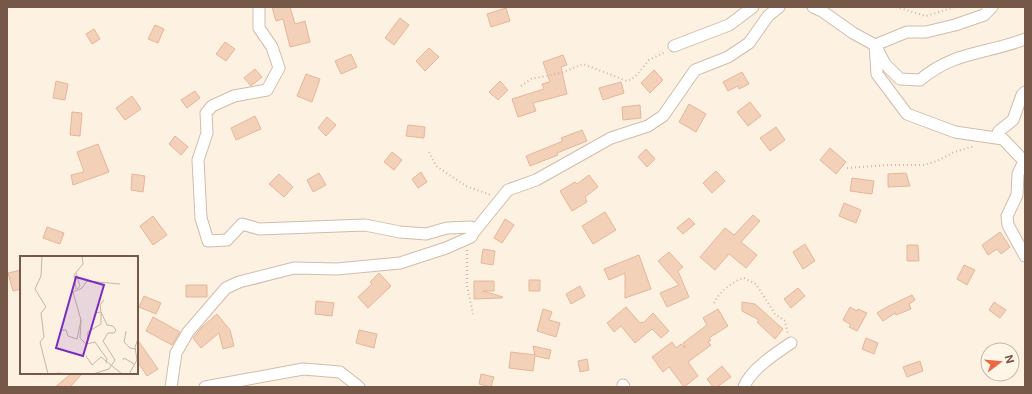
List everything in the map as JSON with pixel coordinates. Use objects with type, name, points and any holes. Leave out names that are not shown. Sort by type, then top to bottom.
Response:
[{"type":"street","points":[[259,7],[259,28],[272,47],[279,68],[267,90],[234,96],[212,106],[206,113],[207,133],[198,160],[201,218],[208,241],[227,240],[242,224],[260,229],[365,225],[400,232],[426,234],[447,228],[471,227],[474,232]]},
{"type":"street","points":[[674,46],[729,24],[753,7]]},
{"type":"street","points":[[171,387],[176,353],[188,332],[226,288],[238,282],[294,268],[337,269],[400,263],[446,248],[471,236],[508,190],[536,180],[611,138],[648,126],[663,116],[695,70],[728,57],[749,43],[768,16],[779,7]]},
{"type":"street","points":[[814,7],[853,33],[875,45],[885,64],[900,79],[920,80],[930,71],[942,64],[974,52],[1025,39]]},
{"type":"street","points":[[875,45],[907,32],[926,32],[955,25],[984,15],[992,7]]},
{"type":"street","points":[[875,45],[877,74],[907,114],[955,132],[1003,138],[1024,161],[1018,174],[1017,195],[1007,216],[1008,225],[1025,256]]},
{"type":"street","points":[[996,138],[999,131],[1013,120],[1022,95],[1025,92]]},
{"type":"street","points":[[744,387],[746,380],[774,354],[791,343]]},
{"type":"street","points":[[205,387],[303,369],[340,372],[359,387]]},
{"type":"path","points":[[896,7],[926,16],[955,7]]},
{"type":"path","points":[[521,86],[531,79],[561,73],[583,64],[627,81],[634,77],[649,60],[674,46]]},
{"type":"path","points":[[847,168],[888,165],[924,165],[937,161],[954,152],[979,144]]},
{"type":"path","points":[[429,152],[436,166],[466,186],[501,199]]},
{"type":"path","points":[[467,248],[467,286],[473,314]]},
{"type":"path","points":[[714,303],[718,296],[739,280],[744,278],[756,284],[775,314],[785,321],[791,343]]},
{"type":"building","points":[[272,7],[290,7],[295,24],[305,21],[310,42],[290,47],[283,19],[276,21]]},
{"type":"building","points":[[506,8],[510,21],[491,27],[487,14]]},
{"type":"building","points":[[400,18],[409,25],[394,45],[385,38]]},
{"type":"building","points":[[155,25],[164,29],[158,43],[148,39]]},
{"type":"building","points":[[94,29],[100,39],[92,44],[86,34]]},
{"type":"building","points":[[225,42],[235,49],[226,61],[216,54]]},
{"type":"building","points":[[429,48],[439,57],[425,71],[416,61]]},
{"type":"building","points":[[351,54],[357,67],[341,74],[335,61]]},
{"type":"building","points":[[563,55],[567,65],[561,67],[567,94],[533,103],[536,111],[518,117],[512,99],[544,89],[542,84],[550,82],[543,62]]},
{"type":"building","points":[[255,69],[262,77],[251,86],[244,78]]},
{"type":"building","points":[[654,70],[663,80],[650,93],[641,83]]},
{"type":"building","points":[[742,72],[749,84],[739,89],[738,86],[728,91],[723,82]]},
{"type":"building","points":[[306,74],[320,79],[312,102],[297,96]]},
{"type":"building","points":[[56,81],[68,84],[65,100],[53,98]]},
{"type":"building","points":[[500,81],[508,90],[498,100],[489,92]]},
{"type":"building","points":[[621,82],[624,93],[603,100],[599,88]]},
{"type":"building","points":[[195,91],[200,98],[187,108],[181,100]]},
{"type":"building","points":[[132,96],[141,109],[125,120],[116,108]]},
{"type":"building","points":[[750,102],[761,116],[748,126],[737,112]]},
{"type":"building","points":[[689,104],[706,114],[696,132],[679,122]]},
{"type":"building","points":[[640,105],[641,118],[623,120],[622,107]]},
{"type":"building","points":[[72,112],[82,113],[80,136],[70,135]]},
{"type":"building","points":[[255,116],[261,129],[236,140],[231,128]]},
{"type":"building","points":[[327,117],[336,125],[326,136],[318,128]]},
{"type":"building","points":[[408,125],[425,127],[424,138],[406,136]]},
{"type":"building","points":[[776,127],[785,140],[770,151],[760,138]]},
{"type":"building","points":[[582,130],[587,141],[530,166],[526,156],[563,141],[561,138]]},
{"type":"building","points":[[175,136],[188,147],[181,155],[169,144]]},
{"type":"building","points":[[98,144],[109,172],[73,185],[71,175],[84,172],[77,152]]},
{"type":"building","points":[[830,148],[846,162],[836,174],[820,160]]},
{"type":"building","points":[[646,149],[655,159],[647,167],[638,157]]},
{"type":"building","points":[[392,152],[402,160],[394,170],[384,162]]},
{"type":"building","points":[[716,171],[725,181],[712,193],[703,183]]},
{"type":"building","points":[[421,172],[427,182],[418,188],[412,179]]},
{"type":"building","points":[[319,173],[326,185],[313,192],[307,180]]},
{"type":"building","points":[[906,173],[910,186],[888,187],[888,174]]},
{"type":"building","points":[[132,174],[145,176],[143,192],[131,190]]},
{"type":"building","points":[[279,174],[293,187],[284,197],[269,184]]},
{"type":"building","points":[[589,175],[598,187],[585,197],[587,202],[572,211],[560,191],[575,182],[577,184]]},
{"type":"building","points":[[852,178],[874,181],[872,194],[850,191]]},
{"type":"building","points":[[844,203],[861,210],[856,223],[839,216]]},
{"type":"building","points":[[605,212],[616,230],[593,244],[582,226]]},
{"type":"building","points":[[753,215],[760,221],[741,242],[757,255],[746,268],[729,254],[715,270],[700,257],[725,228],[734,235]]},
{"type":"building","points":[[153,216],[167,235],[153,245],[140,226]]},
{"type":"building","points":[[689,218],[695,224],[683,234],[677,228]]},
{"type":"building","points":[[505,219],[514,225],[502,243],[494,238]]},
{"type":"building","points":[[47,227],[64,233],[60,244],[43,238]]},
{"type":"building","points":[[1000,232],[1010,247],[1001,254],[997,249],[988,255],[982,245]]},
{"type":"building","points":[[805,244],[815,261],[803,269],[793,252]]},
{"type":"building","points":[[907,245],[918,245],[919,261],[907,261]]},
{"type":"building","points":[[483,249],[495,251],[493,265],[481,263]]},
{"type":"building","points":[[669,252],[683,267],[678,271],[689,297],[667,307],[660,293],[679,285],[658,261]]},
{"type":"building","points":[[639,255],[651,289],[625,298],[625,273],[609,280],[604,269]]},
{"type":"building","points":[[964,265],[975,270],[967,285],[957,279]]},
{"type":"building","points":[[20,270],[20,289],[13,291],[8,273]]},
{"type":"building","points":[[379,273],[391,286],[368,308],[358,297],[372,284],[370,282]]},
{"type":"building","points":[[529,280],[540,280],[540,291],[529,291]]},
{"type":"building","points":[[474,281],[494,281],[494,291],[483,291],[503,297],[474,299]]},
{"type":"building","points":[[186,285],[207,285],[207,297],[186,297]]},
{"type":"building","points":[[580,286],[585,296],[571,304],[566,294]]},
{"type":"building","points":[[798,288],[805,296],[791,308],[784,299]]},
{"type":"building","points":[[912,295],[915,300],[909,304],[911,309],[896,315],[895,313],[883,321],[877,313],[887,307]]},
{"type":"building","points":[[144,296],[161,303],[156,314],[139,307]]},
{"type":"building","points":[[316,301],[334,303],[332,316],[315,314]]},
{"type":"building","points":[[742,302],[755,304],[783,329],[775,339],[757,322],[759,320],[742,311]]},
{"type":"building","points":[[994,302],[1006,310],[1000,318],[989,310]]},
{"type":"building","points":[[626,307],[640,323],[643,323],[653,313],[669,331],[661,338],[652,329],[635,343],[621,326],[614,332],[607,323]]},
{"type":"building","points":[[850,307],[857,311],[858,309],[867,313],[857,331],[849,327],[851,325],[843,320]]},
{"type":"building","points":[[543,309],[552,312],[549,320],[560,323],[556,337],[537,331]]},
{"type":"building","points":[[718,309],[728,326],[709,338],[711,340],[708,342],[711,345],[688,362],[698,376],[684,387],[669,367],[663,372],[652,357],[672,342],[676,348],[681,344],[685,348],[683,343],[707,325],[703,318]]},
{"type":"building","points":[[217,314],[230,330],[234,346],[223,349],[219,333],[201,348],[193,338],[202,327]]},
{"type":"building","points":[[153,317],[180,332],[172,345],[146,331]]},
{"type":"building","points":[[359,330],[377,334],[374,348],[356,343]]},
{"type":"building","points":[[866,338],[878,343],[874,354],[862,349]]},
{"type":"building","points":[[138,340],[158,369],[147,376],[138,362]]},
{"type":"building","points":[[533,346],[551,350],[549,359],[535,356],[533,371],[509,368],[511,352],[535,355]]},
{"type":"building","points":[[587,359],[589,370],[580,372],[578,361]]},
{"type":"building","points":[[920,361],[923,371],[907,377],[903,367]]},
{"type":"building","points":[[722,366],[731,377],[717,387],[713,387],[707,379]]},
{"type":"building","points":[[71,374],[82,374],[70,387],[55,387]]},
{"type":"building","points":[[481,374],[494,377],[491,387],[479,384]]}]
